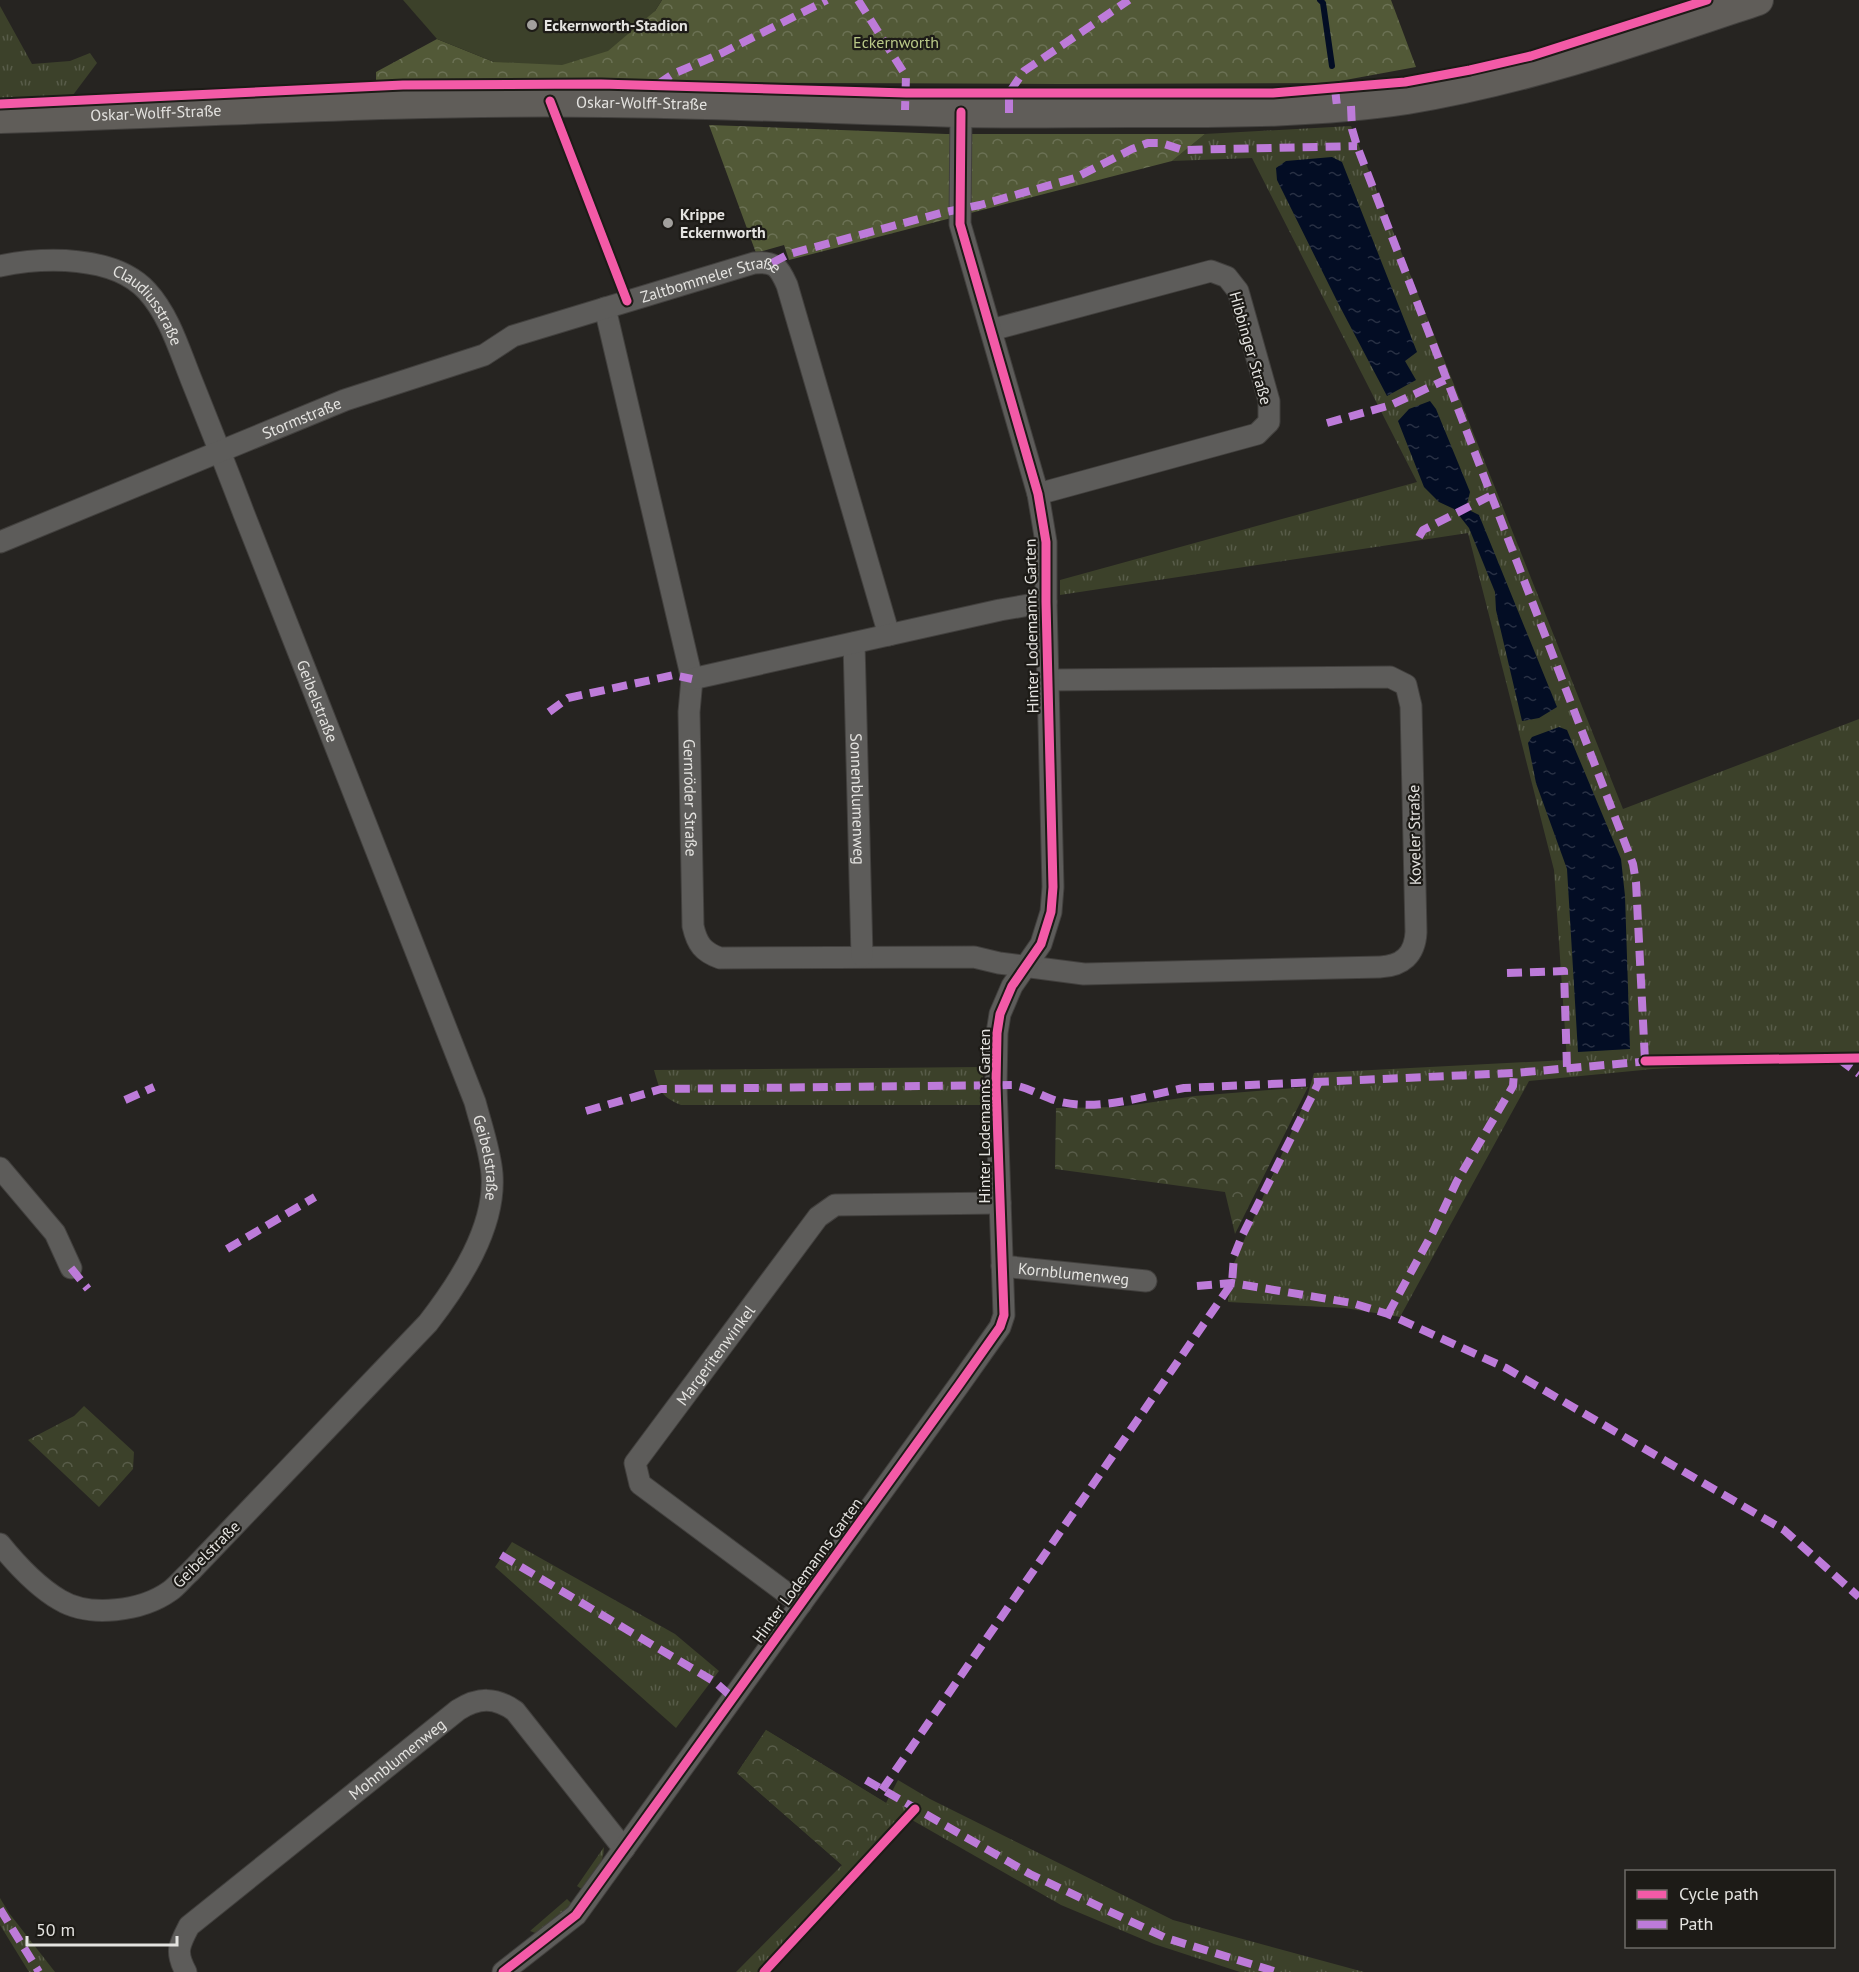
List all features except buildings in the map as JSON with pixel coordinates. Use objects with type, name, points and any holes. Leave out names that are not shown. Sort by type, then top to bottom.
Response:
[{"type":"street","name":"Oskar-Wolff-Straße","points":[[0,118],[334,104],[550,101],[696,103],[961,112],[1175,112],[1351,106],[1473,87],[1538,71],[1758,0]]},
{"type":"street","name":"Hinter Lodemanns Garten","points":[[503,1972],[576,1914],[1000,1327],[1004,1315],[996,1086],[997,1033],[1000,1014],[1012,986],[1041,944],[1051,912],[1053,887],[1046,542],[1038,494],[960,224],[961,112]]},
{"type":"street","name":"Claudiusstraße","points":[[0,266],[34,260],[84,262],[124,275],[146,289],[160,308],[171,330],[220,452]]},
{"type":"street","name":"Zaltbommeler Straße","points":[[605,308],[754,263],[772,263],[780,270],[787,285],[889,635]]},
{"type":"street","name":"Hibbinger Straße","points":[[991,330],[1211,271],[1227,277],[1238,291],[1269,401],[1269,422],[1257,434],[1038,494]]},
{"type":"street","name":"Stormstraße","points":[[0,542],[345,400],[484,355],[513,336],[605,308]]},
{"type":"street","points":[[605,308],[692,680],[1028,604],[1046,602]]},
{"type":"street","name":"Geibelstraße","points":[[0,1544],[46,1591],[62,1602],[88,1610],[116,1611],[148,1602],[169,1592],[428,1323],[453,1291],[472,1258],[489,1209],[492,1174],[475,1102],[220,452]]},
{"type":"street","name":"Sonnenblumenweg","points":[[854,643],[862,956]]},
{"type":"street","name":"Koveler Straße","points":[[1025,966],[1084,974],[1380,968],[1392,967],[1401,963],[1413,950],[1416,941],[1411,706],[1406,685],[1390,677],[1048,680]]},
{"type":"street","name":"Gernröder Straße","points":[[692,680],[689,712],[693,926],[696,940],[707,953],[720,958],[974,957],[1025,966]]},
{"type":"street","points":[[0,1168],[55,1233],[71,1268]]},
{"type":"street","name":"Margeritenwinkel","points":[[801,1605],[640,1484],[635,1463],[818,1217],[835,1205],[1000,1203]]},
{"type":"street","name":"Kornblumenweg","points":[[1002,1266],[1146,1281]]},
{"type":"street","name":"Mohnblumenweg","points":[[186,1972],[178,1959],[180,1943],[189,1926],[458,1710],[479,1700],[497,1701],[515,1711],[624,1849]]},
{"type":"green space","name":"Eckernworth-Stadion","points":[[403,0],[662,0],[655,11],[608,51],[562,65],[494,62],[437,39]]},
{"type":"green space","name":"Eckernworth","points":[[662,0],[1391,0],[1416,67],[1329,83],[376,81],[376,72],[437,39],[494,62],[655,11]]},
{"type":"green space","points":[[0,6],[32,64],[70,61],[90,53],[97,63],[73,95],[0,99]]},
{"type":"green space","points":[[709,125],[946,134],[1205,134],[1172,161],[789,260],[784,245],[756,253]]},
{"type":"green space","points":[[1351,126],[1623,809],[1859,719],[1859,1058],[1653,1069],[1529,1081],[1400,1317],[1345,1308],[1228,1302],[1234,1263],[1307,1097],[1314,1073],[1567,1060],[1554,870],[1468,533],[1060,595],[1060,580],[1417,482],[1252,158],[1172,161],[1205,134]]},
{"type":"green space","points":[[983,1067],[983,1105],[681,1105],[665,1096],[654,1070]]},
{"type":"green space","points":[[1308,1087],[1235,1234],[1225,1192],[1055,1169],[1056,1108],[1119,1107],[1195,1096]]},
{"type":"green space","points":[[84,1406],[134,1452],[133,1469],[99,1507],[28,1440],[74,1416]]},
{"type":"green space","points":[[512,1542],[675,1634],[719,1671],[676,1728],[495,1567]]},
{"type":"green space","points":[[766,1730],[886,1803],[898,1780],[930,1799],[1173,1920],[1364,1972],[1240,1972],[1154,1944],[1061,1905],[912,1820],[772,1972],[736,1972],[842,1865],[737,1773]]},
{"type":"green space","points":[[766,1730],[896,1809],[842,1865],[737,1773]]},
{"type":"green space","points":[[604,1847],[600,1864],[583,1890],[577,1886]]},
{"type":"green space","points":[[0,1898],[55,1972],[29,1972],[0,1925]]},
{"type":"green space","points":[[567,1899],[572,1904],[538,1934],[530,1931]]},
{"type":"water","points":[[1332,157],[1342,162],[1417,352],[1405,361],[1416,380],[1387,396],[1277,180],[1276,168],[1286,161]]},
{"type":"water","points":[[1430,401],[1436,409],[1470,492],[1467,504],[1471,511],[1479,515],[1557,707],[1539,718],[1522,721],[1496,610],[1495,592],[1469,528],[1454,509],[1439,502],[1424,487],[1398,421],[1409,409]]},
{"type":"water","points":[[1559,727],[1567,730],[1621,859],[1625,896],[1630,1049],[1578,1052],[1567,869],[1536,783],[1528,743],[1532,737]]},
{"type":"waterway","points":[[1320,0],[1323,3],[1332,66]]},
{"type":"marked path","points":[[658,84],[673,74],[722,53],[827,0]]},
{"type":"marked path","points":[[858,0],[906,76],[905,110]]},
{"type":"marked path","points":[[1009,113],[1009,93],[1024,71],[1129,0]]},
{"type":"marked path","points":[[1335,89],[1337,106]]},
{"type":"marked path","points":[[1351,106],[1352,129],[1357,146],[1633,864],[1636,882],[1645,1061]]},
{"type":"marked path","points":[[772,263],[789,254],[1075,178],[1148,143],[1161,143],[1183,150],[1357,146]]},
{"type":"marked path","points":[[1327,423],[1391,405],[1445,380]]},
{"type":"marked path","points":[[1419,537],[1423,530],[1490,496]]},
{"type":"marked path","points":[[549,712],[568,698],[674,675],[692,679]]},
{"type":"marked path","points":[[1507,973],[1564,971],[1567,1068]]},
{"type":"marked path","points":[[1839,1059],[1859,1074]]},
{"type":"marked path","points":[[586,1111],[661,1089],[1013,1085],[1061,1102],[1092,1105],[1184,1088],[1514,1073],[1651,1061]]},
{"type":"marked path","points":[[1388,1314],[1433,1232],[1457,1181],[1513,1086],[1514,1073]]},
{"type":"marked path","points":[[882,1790],[1232,1283],[1234,1256],[1242,1236],[1319,1082]]},
{"type":"marked path","points":[[125,1100],[154,1087]]},
{"type":"marked path","points":[[227,1249],[315,1197]]},
{"type":"marked path","points":[[71,1268],[88,1289]]},
{"type":"marked path","points":[[1197,1286],[1232,1283],[1352,1303],[1388,1314],[1506,1368],[1784,1530],[1859,1597]]},
{"type":"marked path","points":[[501,1555],[715,1682],[733,1698]]},
{"type":"marked path","points":[[866,1780],[1030,1874],[1166,1938],[1277,1972]]},
{"type":"marked path","points":[[0,1909],[39,1972]]},
{"type":"cycle path","points":[[0,104],[403,85],[601,84],[906,93],[1273,93],[1405,82],[1470,70],[1531,56],[1707,0]]},
{"type":"cycle path","points":[[550,101],[627,301]]},
{"type":"cycle path","points":[[503,1972],[576,1915],[959,1385],[1000,1327],[1004,1315],[996,1085],[997,1033],[1000,1014],[1012,986],[1041,944],[1051,912],[1053,887],[1046,542],[1038,494],[960,224],[961,112]]},
{"type":"cycle path","points":[[1645,1061],[1859,1058]]},
{"type":"cycle path","points":[[764,1972],[915,1809]]},
{"type":"place","name":"Eckernworth-Stadion","points":[[532,25]]},
{"type":"place","name":"Krippe Eckernworth","points":[[668,223]]}]
